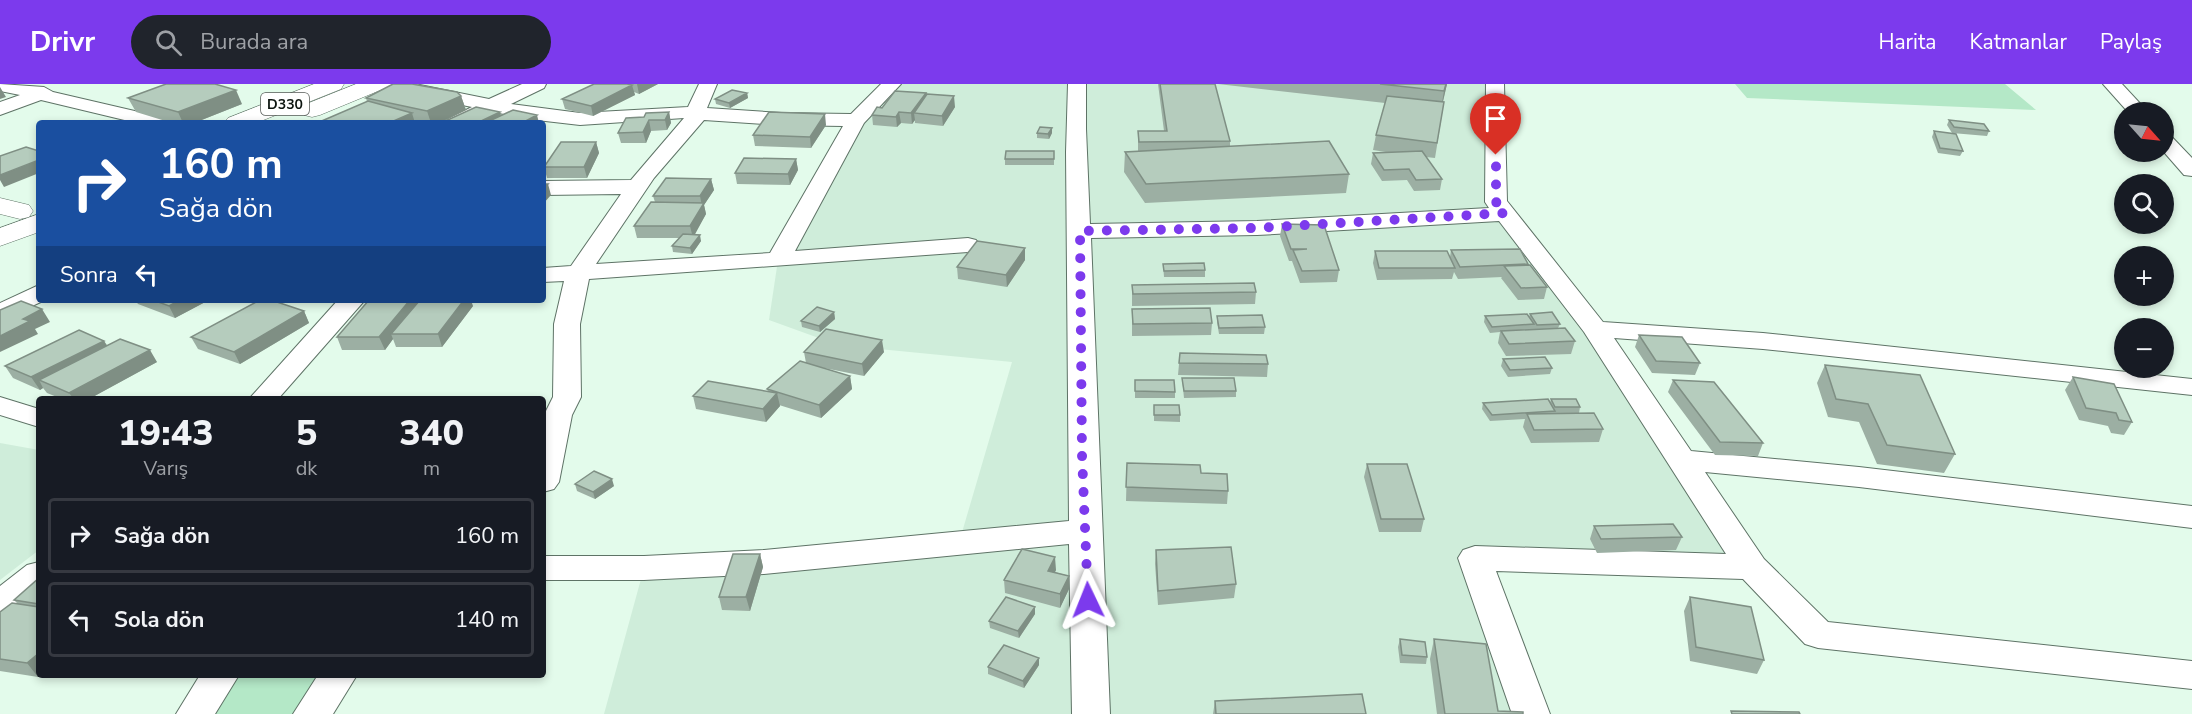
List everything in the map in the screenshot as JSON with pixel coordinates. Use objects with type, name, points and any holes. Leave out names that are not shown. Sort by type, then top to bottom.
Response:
[{"type":"main road","name":"D330","points":[[243,120],[333,84]]},
{"type":"main road","name":"D330","points":[[287,120],[375,84]]},
{"type":"main road","points":[[0,238],[20,212]]},
{"type":"street","points":[[0,109],[69,84]]},
{"type":"street","points":[[387,84],[528,113],[580,119],[679,112],[697,115],[856,120]]},
{"type":"street","points":[[462,120],[537,84]]},
{"type":"street","points":[[546,457],[551,416],[567,397],[567,324],[578,273],[637,187],[697,115],[698,103],[708,84]]},
{"type":"street","points":[[778,260],[856,120],[892,84]]},
{"type":"street","points":[[1077,84],[1075,117],[1080,231],[1085,531],[1091,714]]},
{"type":"street","points":[[1495,84],[1496,202],[1595,329],[1752,567],[1818,633],[2192,675]]},
{"type":"street","points":[[2112,84],[2129,102]]},
{"type":"street","points":[[0,85],[150,120]]},
{"type":"street","points":[[2174,151],[2192,170]]},
{"type":"street","points":[[546,188],[637,187]]},
{"type":"street","points":[[1080,231],[1257,228],[1506,213]]},
{"type":"street","points":[[546,275],[968,245]]},
{"type":"street","points":[[0,313],[36,294]]},
{"type":"street","points":[[266,396],[349,303]]},
{"type":"street","points":[[1595,329],[1763,341],[2192,387]]},
{"type":"street","points":[[0,406],[36,417]]},
{"type":"street","points":[[1683,460],[1859,477],[2192,517]]},
{"type":"street","points":[[546,568],[644,568],[764,562],[1085,531]]},
{"type":"street","points":[[1531,714],[1474,558],[1752,567]]},
{"type":"street","points":[[0,605],[36,576]]},
{"type":"street","points":[[195,714],[218,678]]},
{"type":"street","points":[[312,714],[336,678]]},
{"type":"shaded area","points":[[892,84],[1496,84],[1506,214],[1752,567],[1475,558],[1531,714],[604,714],[644,568],[958,546],[1012,362],[838,345],[769,320],[778,260],[856,120]]},
{"type":"shaded area","points":[[0,443],[36,449],[36,552],[0,580]]},
{"type":"green space","points":[[1735,84],[2005,84],[2036,110],[1747,98]]},
{"type":"green space","points":[[236,678],[319,678],[296,714],[211,714]]},
{"type":"building","points":[[166,84],[215,84],[236,90],[178,112],[128,98]]},
{"type":"building","points":[[393,84],[412,84],[457,92],[461,96],[427,111],[366,98]]},
{"type":"building","points":[[594,84],[632,85],[591,106],[562,99]]},
{"type":"building","points":[[1160,84],[1215,84],[1230,141],[1139,142],[1138,131],[1167,131]]},
{"type":"building","points":[[1380,84],[1446,84],[1444,91]]},
{"type":"building","points":[[732,90],[747,93],[729,103],[715,99]]},
{"type":"building","points":[[895,91],[926,93],[911,113],[899,112],[896,117],[872,115],[877,107],[882,108]]},
{"type":"building","points":[[927,94],[954,96],[942,116],[914,113]]},
{"type":"building","points":[[1387,96],[1444,102],[1437,143],[1376,135]]},
{"type":"building","points":[[368,101],[412,113],[396,120],[324,120]]},
{"type":"building","points":[[476,107],[500,112],[483,120],[448,120]]},
{"type":"building","points":[[513,110],[537,115],[528,120],[491,120]]},
{"type":"building","points":[[669,112],[665,120],[649,120],[643,132],[618,133],[626,118],[644,117],[646,113]]},
{"type":"building","points":[[769,112],[825,114],[810,137],[753,135]]},
{"type":"building","points":[[1949,120],[1984,124],[1989,131],[1954,127]]},
{"type":"building","points":[[1040,127],[1052,128],[1048,134],[1037,133]]},
{"type":"building","points":[[1934,131],[1956,134],[1963,151],[1940,148]]},
{"type":"building","points":[[1329,141],[1349,174],[1146,184],[1125,152]]},
{"type":"building","points":[[561,142],[596,142],[584,167],[546,167]]},
{"type":"building","points":[[26,147],[36,150],[36,161],[0,175],[0,156]]},
{"type":"building","points":[[1006,151],[1054,151],[1054,159],[1005,159]]},
{"type":"building","points":[[1422,151],[1442,179],[1416,180],[1409,169],[1384,170],[1373,153]]},
{"type":"building","points":[[744,158],[796,159],[788,174],[735,173]]},
{"type":"building","points":[[666,178],[711,179],[700,196],[653,196]]},
{"type":"building","points":[[651,202],[704,203],[690,226],[634,226]]},
{"type":"building","points":[[1282,224],[1324,225],[1339,270],[1302,271],[1293,250],[1307,249],[1291,249]]},
{"type":"building","points":[[683,234],[700,235],[690,248],[672,246]]},
{"type":"building","points":[[977,241],[1025,248],[1006,275],[957,267]]},
{"type":"building","points":[[1520,249],[1528,264],[1460,267],[1451,250]]},
{"type":"building","points":[[1375,251],[1447,251],[1455,268],[1379,268]]},
{"type":"building","points":[[1204,263],[1205,270],[1164,271],[1163,264]]},
{"type":"building","points":[[1530,265],[1547,287],[1521,288],[1504,266]]},
{"type":"building","points":[[1254,283],[1256,292],[1133,294],[1132,285]]},
{"type":"building","points":[[21,301],[42,309],[23,319],[30,321],[0,336],[0,310]]},
{"type":"building","points":[[254,303],[280,303],[304,311],[234,352],[191,337]]},
{"type":"building","points":[[366,303],[407,303],[379,337],[337,337]]},
{"type":"building","points":[[417,303],[462,303],[438,334],[391,334]]},
{"type":"building","points":[[817,307],[834,312],[819,326],[801,321]]},
{"type":"building","points":[[1210,308],[1212,323],[1133,324],[1132,309]]},
{"type":"building","points":[[1552,312],[1560,324],[1537,325],[1530,314]]},
{"type":"building","points":[[1527,314],[1534,324],[1492,327],[1485,316]]},
{"type":"building","points":[[1262,315],[1265,327],[1219,328],[1217,316]]},
{"type":"building","points":[[1565,328],[1575,341],[1509,344],[1501,331]]},
{"type":"building","points":[[826,329],[882,340],[862,364],[804,352]]},
{"type":"building","points":[[79,330],[104,341],[31,377],[5,366]]},
{"type":"building","points":[[1639,335],[1682,337],[1700,363],[1656,361]]},
{"type":"building","points":[[120,339],[150,350],[69,393],[39,380]]},
{"type":"building","points":[[1180,353],[1266,355],[1268,364],[1179,363]]},
{"type":"building","points":[[1545,357],[1552,368],[1510,370],[1503,359]]},
{"type":"building","points":[[800,361],[850,376],[819,405],[767,389]]},
{"type":"building","points":[[1825,365],[1920,375],[1955,454],[1887,445],[1868,404],[1836,399]]},
{"type":"building","points":[[2073,377],[2114,384],[2132,422],[2119,420],[2116,413],[2086,408]]},
{"type":"building","points":[[1182,378],[1234,378],[1236,391],[1184,391]]},
{"type":"building","points":[[1135,380],[1174,380],[1175,392],[1135,391]]},
{"type":"building","points":[[1673,380],[1714,382],[1763,443],[1720,442]]},
{"type":"building","points":[[708,381],[777,393],[763,409],[693,396]]},
{"type":"building","points":[[1548,399],[1555,411],[1492,415],[1483,403]]},
{"type":"building","points":[[1551,399],[1576,399],[1580,407],[1555,407]]},
{"type":"building","points":[[1154,405],[1179,405],[1180,415],[1154,415]]},
{"type":"building","points":[[1594,413],[1603,429],[1534,430],[1527,414]]},
{"type":"building","points":[[1127,463],[1200,465],[1201,473],[1227,474],[1228,491],[1126,487]]},
{"type":"building","points":[[1367,464],[1407,464],[1424,519],[1381,519]]},
{"type":"building","points":[[594,471],[612,479],[593,492],[575,484]]},
{"type":"building","points":[[1673,524],[1682,537],[1601,539],[1594,526]]},
{"type":"building","points":[[1231,547],[1236,584],[1158,591],[1156,550]]},
{"type":"building","points":[[1022,549],[1055,557],[1048,571],[1069,576],[1060,594],[1004,580]]},
{"type":"building","points":[[733,554],[760,554],[746,597],[719,597]]},
{"type":"building","points":[[36,581],[36,604],[14,600]]},
{"type":"building","points":[[1006,597],[1035,607],[1018,631],[989,621]]},
{"type":"building","points":[[1690,597],[1751,607],[1764,660],[1696,647]]},
{"type":"building","points":[[12,603],[36,607],[36,656],[27,663],[0,659],[0,612]]},
{"type":"building","points":[[1400,639],[1425,642],[1427,657],[1402,655]]},
{"type":"building","points":[[1434,639],[1486,644],[1498,711],[1523,712],[1523,714],[1445,714]]},
{"type":"building","points":[[1004,645],[1039,658],[1023,681],[988,667]]},
{"type":"building","points":[[1362,694],[1366,714],[1216,714],[1215,701]]},
{"type":"building","points":[[1731,711],[1799,712],[1800,714],[1732,714]]},
{"type":"route","points":[[1088,600],[1082,455],[1080,231],[1257,228],[1506,213],[1496,202],[1496,155]]}]
